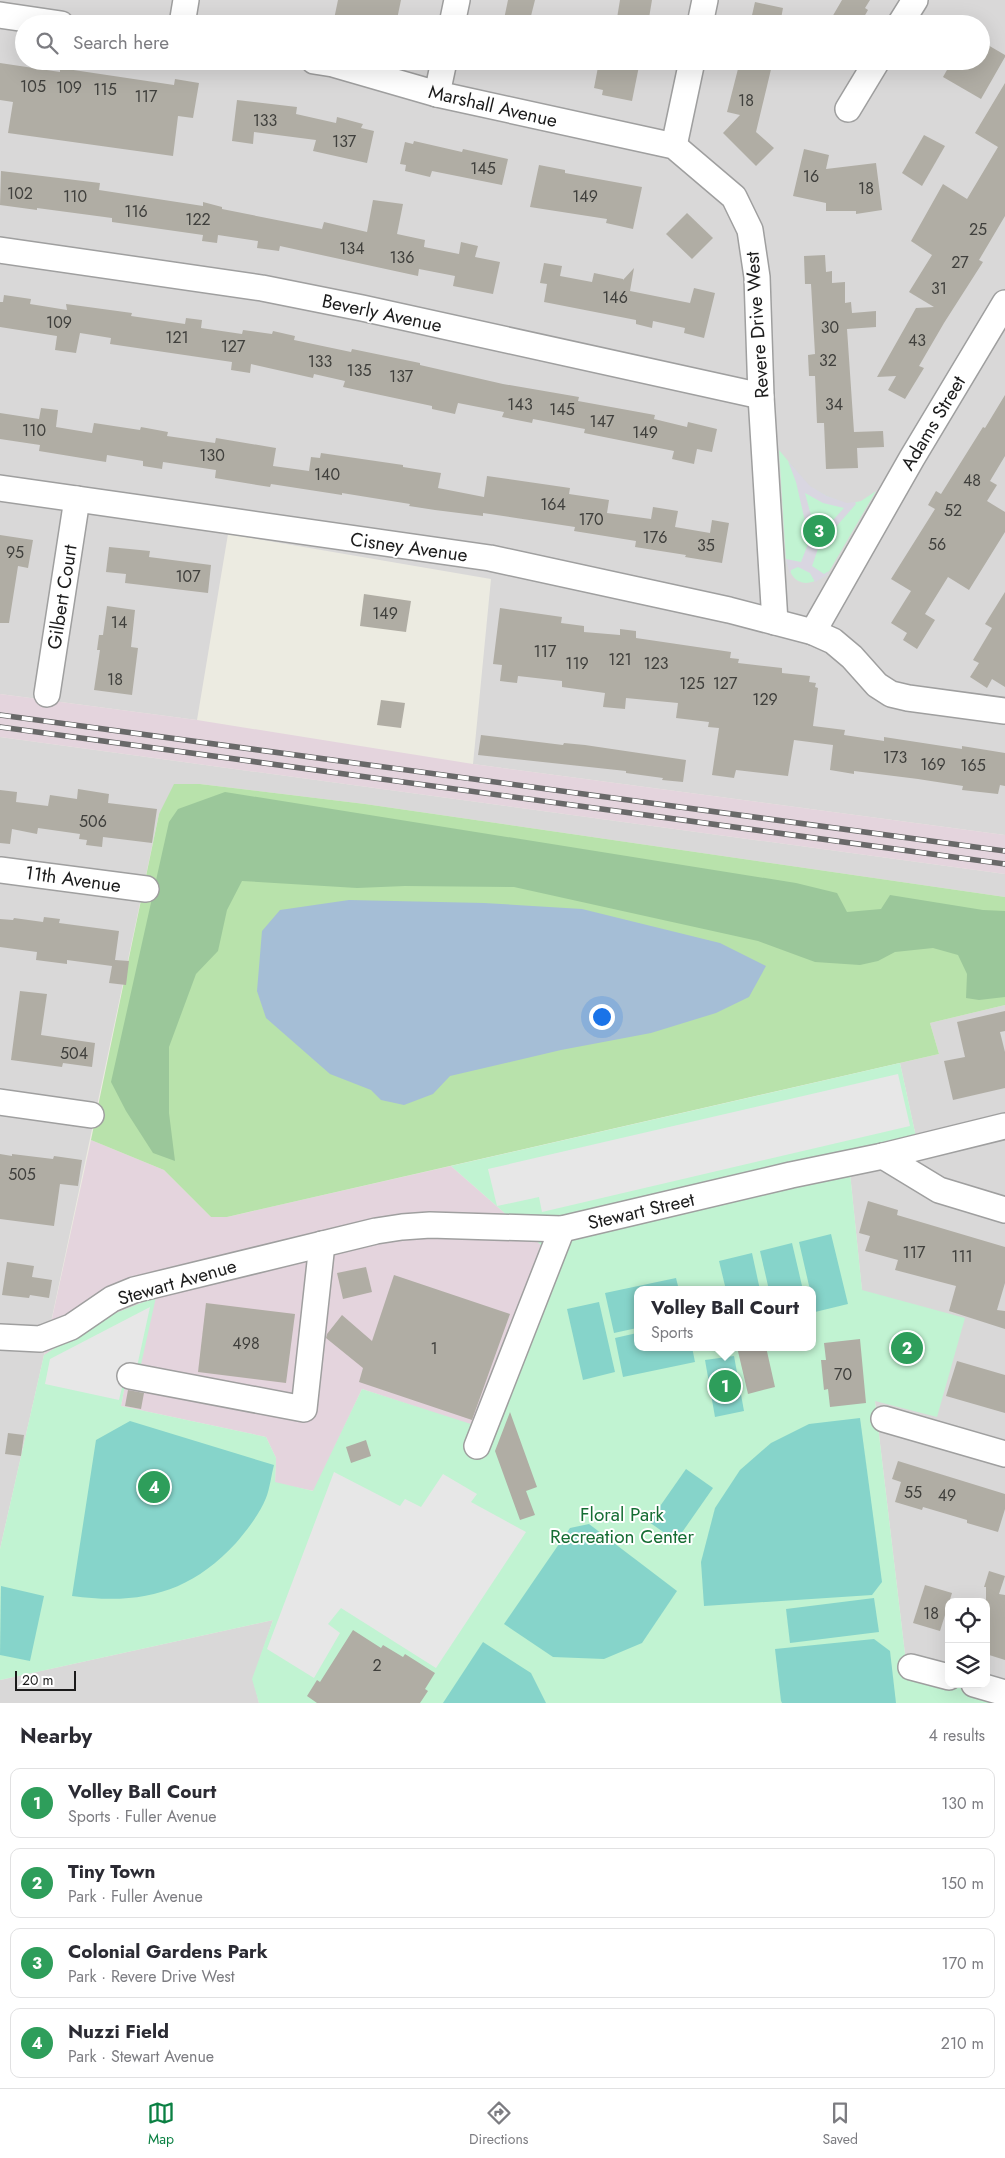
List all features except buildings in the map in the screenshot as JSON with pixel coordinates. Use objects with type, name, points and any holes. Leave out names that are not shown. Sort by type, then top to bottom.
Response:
[{"type":"street","points":[[184,15],[186,0]]},
{"type":"street","points":[[454,15],[458,0]]},
{"type":"street","points":[[702,15],[705,0]]},
{"type":"street","points":[[906,15],[915,0]]},
{"type":"street","points":[[0,15],[15,17]]},
{"type":"street","name":"Marshall Avenue","points":[[354,70],[436,94],[674,146]]},
{"type":"street","points":[[436,94],[442,70]]},
{"type":"street","points":[[674,146],[690,70]]},
{"type":"street","points":[[848,109],[872,70]]},
{"type":"street","name":"Revere Drive West","points":[[674,146],[734,197],[750,230],[757,277],[761,396],[775,622]]},
{"type":"street","name":"Beverly Avenue","points":[[0,250],[262,288],[362,308],[761,396]]},
{"type":"street","name":"Adams Street","points":[[813,632],[912,458],[1005,303]]},
{"type":"street","name":"Cisney Avenue","points":[[0,488],[490,558],[729,610],[813,632],[840,646],[877,685],[891,694],[1005,711]]},
{"type":"street","name":"Gilbert Court","points":[[47,694],[77,499]]},
{"type":"street","name":"11th Avenue","points":[[0,870],[146,889]]},
{"type":"street","points":[[0,1102],[91,1115]]},
{"type":"street","name":"Stewart Street","points":[[273,1256],[402,1227],[430,1225],[562,1229],[791,1175],[883,1156],[1005,1126]]},
{"type":"street","points":[[883,1156],[939,1190],[1005,1210]]},
{"type":"street","points":[[477,1446],[562,1229]]},
{"type":"street","points":[[130,1376],[304,1409],[322,1244]]},
{"type":"street","name":"Stewart Avenue","points":[[0,1337],[40,1339],[70,1327],[112,1299],[134,1290],[273,1256]]},
{"type":"street","points":[[884,1418],[1005,1454]]},
{"type":"street","points":[[912,1667],[945,1676]]},
{"type":"street","points":[[988,1688],[1005,1693]]},
{"type":"shaded area","points":[[0,0],[1005,0],[1005,835],[473,764],[491,579],[228,534],[197,720],[0,694]]},
{"type":"shaded area","points":[[788,461],[810,486],[827,496],[847,503],[855,502],[856,504],[819,546],[812,566],[824,574],[829,571],[827,575],[815,582],[810,573],[798,567],[791,570],[790,574],[786,561],[786,559],[801,562],[808,544],[808,534],[796,482]],"holes":[[[805,493],[823,503],[844,508],[817,538]]]},
{"type":"shaded area","points":[[0,694],[197,720],[473,764],[1005,835],[1005,874],[0,737]]},
{"type":"shaded area","points":[[0,737],[1005,874],[1005,897],[365,804],[200,784],[159,814],[44,1355],[0,1549]]},
{"type":"shaded area","points":[[349,900],[484,903],[582,909],[720,943],[766,966],[749,997],[716,1013],[651,1033],[561,1050],[450,1076],[433,1094],[404,1105],[381,1100],[371,1090],[330,1074],[266,1018],[257,991],[262,931],[280,910]]},
{"type":"shaded area","points":[[1005,1005],[1005,1700],[965,1688],[990,1688],[990,1598],[945,1598],[945,1682],[907,1671],[862,1291],[850,1173],[916,1137],[900,1063],[939,1054],[930,1023]]},
{"type":"shaded area","points":[[898,1074],[910,1126],[542,1212],[539,1197],[497,1206],[488,1169]]},
{"type":"shaded area","points":[[91,1140],[164,1170],[211,1217],[227,1217],[451,1166],[541,1245],[474,1426],[362,1389],[314,1491],[275,1483],[276,1458],[266,1437],[121,1406],[125,1385],[44,1355]]},
{"type":"shaded area","points":[[831,1234],[848,1304],[816,1312],[816,1286],[809,1286],[799,1242]]},
{"type":"shaded area","points":[[792,1243],[802,1286],[768,1286],[760,1251]]},
{"type":"shaded area","points":[[752,1253],[759,1286],[725,1286],[719,1261]]},
{"type":"shaded area","points":[[676,1278],[678,1286],[638,1286]]},
{"type":"shaded area","points":[[634,1287],[634,1329],[614,1333],[605,1293]]},
{"type":"shaded area","points":[[599,1302],[615,1372],[583,1380],[567,1309]]},
{"type":"shaded area","points":[[150,1307],[133,1385],[123,1383],[119,1400],[45,1384],[50,1359]]},
{"type":"shaded area","points":[[634,1334],[634,1351],[693,1351],[695,1362],[623,1377],[615,1338]]},
{"type":"shaded area","points":[[734,1356],[744,1411],[715,1417],[705,1360]]},
{"type":"shaded area","points":[[860,1418],[882,1582],[872,1595],[704,1606],[701,1562],[715,1508],[740,1470],[771,1443],[809,1424]]},
{"type":"shaded area","points":[[130,1421],[274,1465],[267,1494],[256,1516],[236,1543],[200,1574],[181,1585],[141,1597],[119,1599],[72,1596],[96,1440]]},
{"type":"shaded area","points":[[686,1469],[713,1488],[676,1541],[649,1522]]},
{"type":"shaded area","points":[[334,1472],[400,1506],[405,1499],[421,1507],[443,1474],[477,1494],[471,1502],[526,1532],[436,1668],[341,1608],[328,1624],[340,1633],[314,1678],[267,1649]]},
{"type":"shaded area","points":[[589,1524],[677,1591],[642,1643],[604,1659],[553,1657],[504,1624],[570,1528]]},
{"type":"shaded area","points":[[1,1586],[44,1596],[30,1661],[0,1655]]},
{"type":"shaded area","points":[[874,1598],[879,1632],[790,1643],[786,1609]]},
{"type":"shaded area","points":[[273,1620],[253,1679],[259,1703],[0,1703],[0,1680]]},
{"type":"shaded area","points":[[874,1639],[890,1651],[896,1703],[782,1703],[775,1649]]},
{"type":"shaded area","points":[[483,1642],[531,1673],[546,1703],[443,1703]]},
{"type":"green space","points":[[779,450],[809,486],[827,496],[847,504],[861,501],[876,491],[827,575],[813,582],[807,583],[797,580],[792,576],[786,561]]},
{"type":"green space","points":[[174,784],[200,784],[365,804],[1005,897],[1005,1005],[930,1023],[939,1054],[227,1217],[211,1217],[164,1170],[91,1140],[159,814]]},
{"type":"green space","points":[[225,792],[796,883],[837,893],[847,912],[881,909],[890,895],[983,910],[1005,911],[1005,997],[979,1000],[966,998],[967,974],[958,955],[933,948],[895,952],[878,961],[860,965],[815,962],[758,941],[514,887],[405,886],[357,888],[242,881],[227,910],[218,951],[196,974],[169,1047],[169,1113],[175,1161],[153,1153],[126,1111],[111,1082],[169,822],[178,809]]},
{"type":"green space","name":"Floral Park Recreation Center","points":[[900,1063],[916,1137],[850,1173],[862,1290],[965,1318],[937,1417],[875,1401],[907,1671],[945,1682],[945,1688],[964,1688],[1005,1700],[1005,1703],[259,1703],[252,1679],[273,1620],[0,1680],[0,1549],[44,1355],[98,1320],[156,1297],[136,1387],[125,1385],[121,1406],[266,1437],[276,1458],[275,1482],[313,1491],[362,1389],[474,1425],[541,1245],[451,1166]]},
{"type":"railway","points":[[0,715],[1005,851]]},
{"type":"railway","points":[[0,727],[1005,864]]},
{"type":"place","name":"Colonial Gardens Park","points":[[819,531]]},
{"type":"place","name":"Tiny Town","points":[[907,1348]]},
{"type":"place","name":"Volley Ball Court","points":[[725,1386]]},
{"type":"place","name":"Nuzzi Field","points":[[154,1487]]}]
